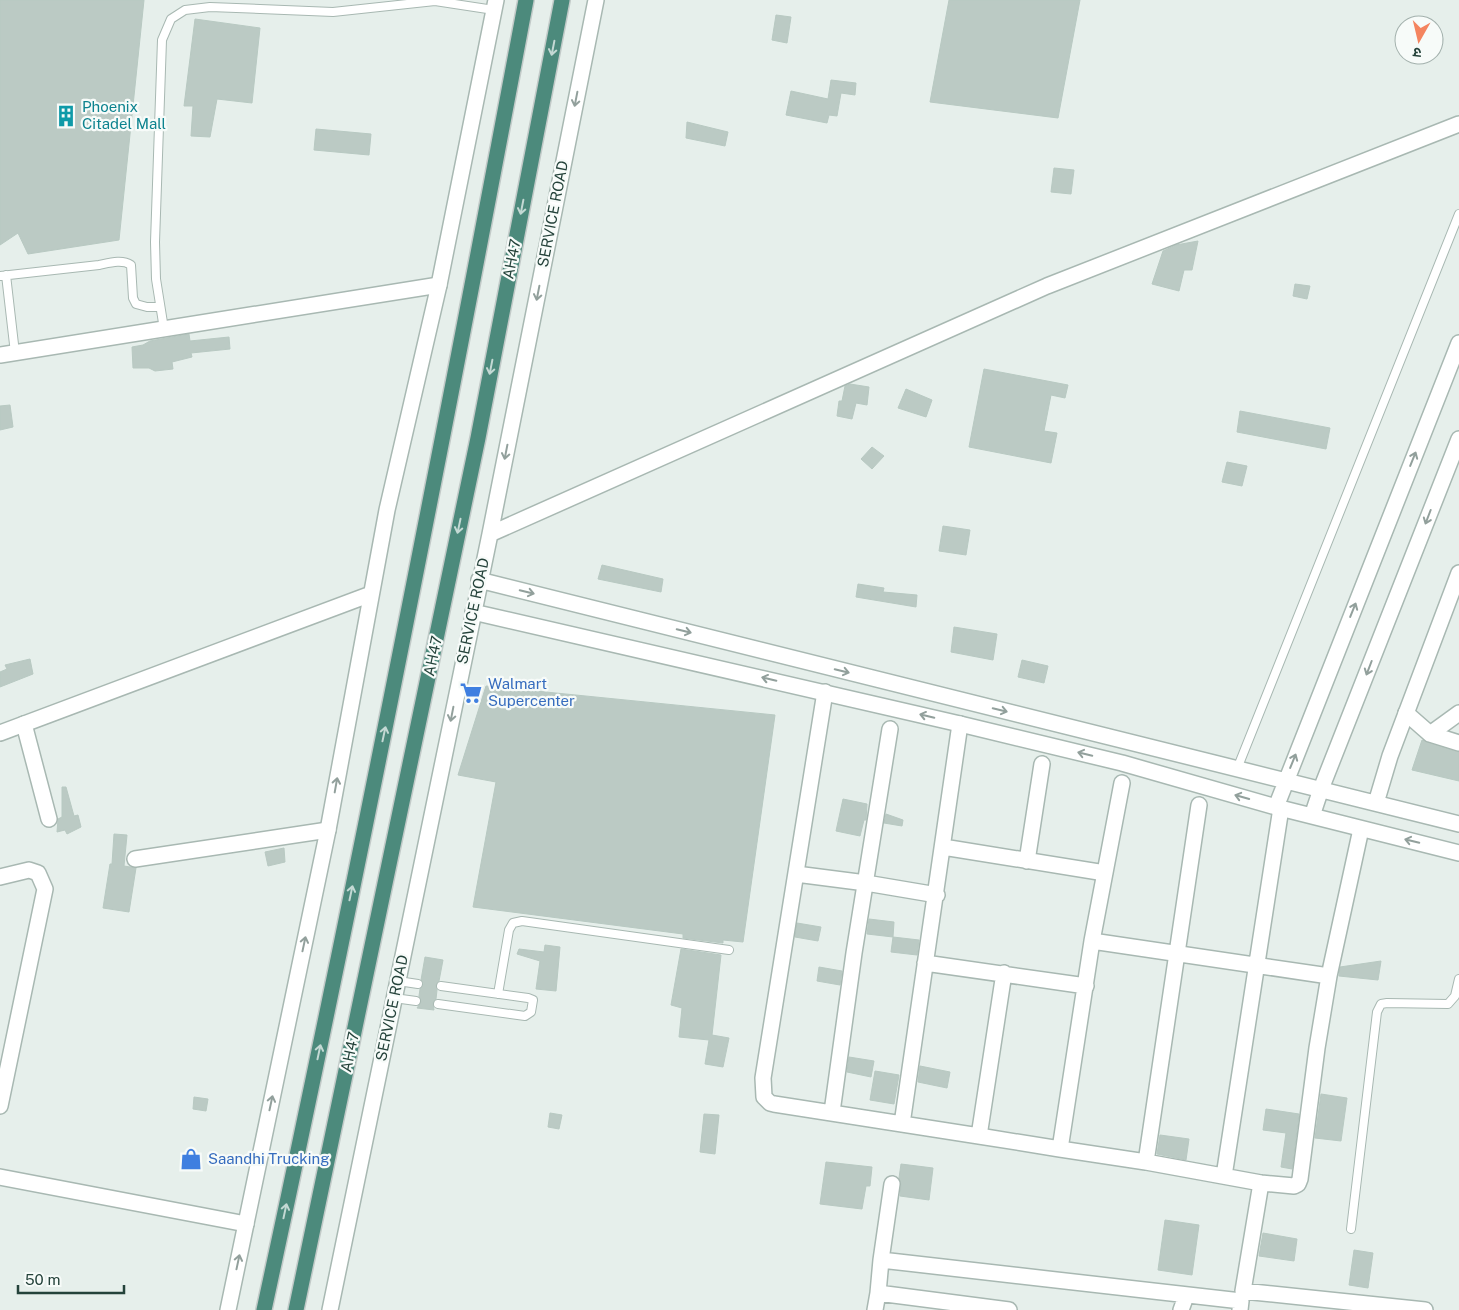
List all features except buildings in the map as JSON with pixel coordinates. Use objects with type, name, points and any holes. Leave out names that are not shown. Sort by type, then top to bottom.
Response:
[{"type":"highway","name":"AH47","points":[[264,1310],[309,1101],[427,519],[526,0]]},
{"type":"highway","name":"AH47","points":[[296,1310],[478,438],[562,0]]},
{"type":"street","name":"SERVICE ROAD","points":[[330,1310],[490,534],[596,0]]},
{"type":"street","points":[[228,1310],[328,830],[387,510],[439,285],[495,5]]},
{"type":"street","points":[[490,534],[1047,286],[1459,124]]},
{"type":"street","points":[[0,355],[439,285]]},
{"type":"street","points":[[1224,1176],[1279,808],[1286,781],[1459,343]]},
{"type":"street","points":[[1312,816],[1459,439]]},
{"type":"street","points":[[1376,803],[1390,756],[1459,573]]},
{"type":"street","points":[[479,580],[1459,824]]},
{"type":"street","points":[[0,733],[371,594]]},
{"type":"street","points":[[473,612],[825,692],[1122,763],[1279,808],[1459,853]]},
{"type":"street","points":[[825,692],[763,1078],[764,1097],[770,1103],[1146,1162],[1262,1183],[1294,1186],[1298,1184],[1300,1179],[1330,976],[1361,828]]},
{"type":"street","points":[[1406,712],[1430,734],[1459,744]]},
{"type":"street","points":[[1430,734],[1459,713]]},
{"type":"street","points":[[24,724],[49,819]]},
{"type":"street","points":[[902,1124],[925,963],[937,895],[960,724]]},
{"type":"street","points":[[832,1112],[854,954],[890,729]]},
{"type":"street","points":[[1027,861],[1042,764]]},
{"type":"street","points":[[1060,1149],[1092,941],[1122,782]]},
{"type":"street","points":[[1146,1162],[1199,805]]},
{"type":"street","points":[[135,859],[328,830]]},
{"type":"street","points":[[943,847],[1105,873]]},
{"type":"street","points":[[0,877],[29,870],[38,873],[45,889],[0,1106]]},
{"type":"street","points":[[796,874],[937,895]]},
{"type":"street","points":[[1092,941],[1330,976]]},
{"type":"street","points":[[925,963],[1086,986]]},
{"type":"street","points":[[979,1136],[1004,973]]},
{"type":"street","points":[[0,1177],[246,1224]]},
{"type":"street","points":[[1241,1301],[1262,1183]]},
{"type":"street","points":[[875,1310],[892,1184]]},
{"type":"street","points":[[881,1260],[1183,1303],[1241,1301],[1426,1310]]},
{"type":"street","points":[[878,1293],[981,1308],[1009,1310]]},
{"type":"lane","points":[[164,329],[156,279],[155,242],[162,40],[171,19],[185,10],[210,7],[333,12],[360,4],[435,1],[495,5]]},
{"type":"lane","points":[[1237,769],[1459,214]]},
{"type":"lane","points":[[15,353],[3,276],[127,262],[131,265],[133,298],[136,304],[147,307],[160,306]]},
{"type":"lane","points":[[498,994],[509,930],[513,923],[522,921],[729,950]]},
{"type":"lane","points":[[1351,1229],[1377,1012],[1381,1004],[1387,1003],[1448,1004],[1455,996],[1459,979]]},
{"type":"lane","points":[[398,981],[418,984]]},
{"type":"lane","points":[[438,1004],[525,1016],[531,1012],[533,1000],[441,986]]},
{"type":"lane","points":[[394,998],[416,1001]]},
{"type":"place","name":"Phoenix Citadel Mall","points":[[66,116]]},
{"type":"place","name":"Walmart Supercenter","points":[[471,693]]},
{"type":"place","name":"Saandhi Trucking","points":[[191,1159]]}]
